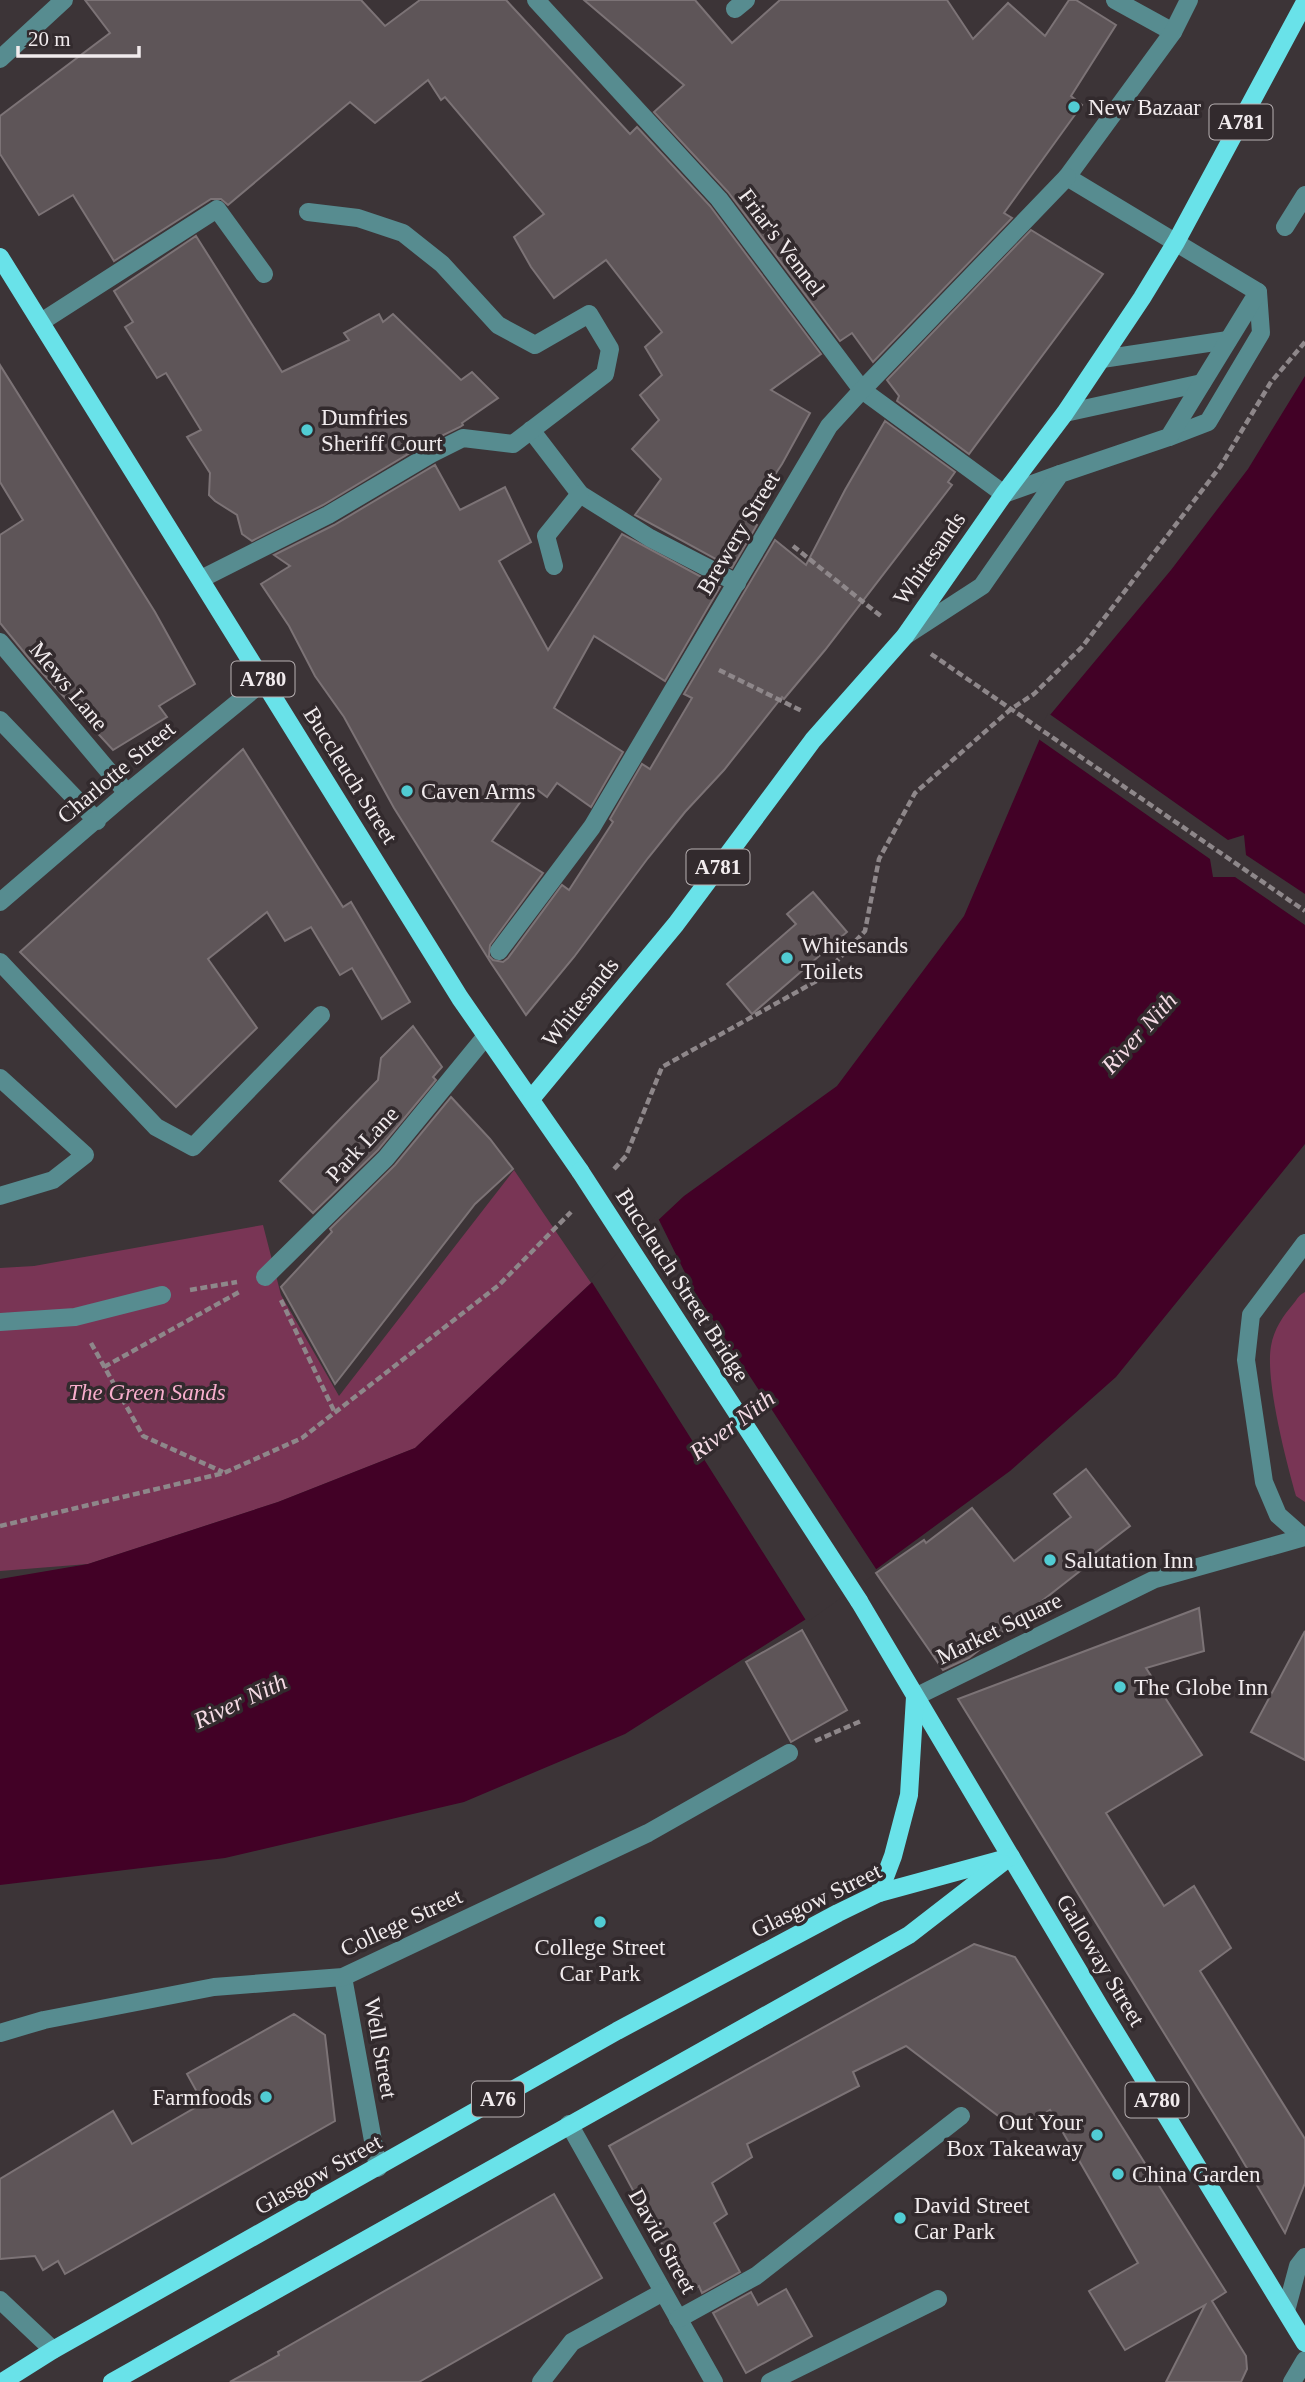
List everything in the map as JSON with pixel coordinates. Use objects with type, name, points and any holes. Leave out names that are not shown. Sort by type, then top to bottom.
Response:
[{"type":"main road","name":"Whitesands","points":[[531,1099],[676,924],[828,724],[905,636],[1004,494],[1065,413],[1176,242],[1305,2]]},
{"type":"main road","name":"Buccleuch Street","points":[[0,257],[453,986],[580,1171]]},
{"type":"main road","name":"Buccleuch Street Bridge","points":[[580,1171],[859,1601]]},
{"type":"main road","name":"Galloway Street","points":[[859,1601],[1305,2343]]},
{"type":"main road","points":[[879,1893],[893,1856],[909,1795],[915,1697]]},
{"type":"main road","name":"Glasgow Street","points":[[2,2382],[53,2350],[617,2031],[879,1893],[1011,1857]]},
{"type":"main road","name":"A76","points":[[112,2382],[909,1935],[1011,1857]]},
{"type":"street","points":[[0,59],[64,0]]},
{"type":"street","name":"Friar's Vennel","points":[[536,0],[719,199],[862,390],[1004,494]]},
{"type":"street","points":[[1115,0],[1174,32]]},
{"type":"street","name":"Brewery Street","points":[[499,951],[592,827],[829,426],[1067,177],[1174,32],[1189,0]]},
{"type":"street","points":[[1067,177],[1258,292]]},
{"type":"street","points":[[1285,227],[1305,195]]},
{"type":"street","points":[[41,322],[217,209],[264,274]]},
{"type":"street","points":[[201,579],[328,515],[463,438],[513,444],[605,374],[610,349],[589,314],[535,345],[498,325],[442,264],[403,233],[358,218],[308,212]]},
{"type":"street","points":[[1169,437],[1258,292]]},
{"type":"street","points":[[1004,494],[1208,422],[1261,333],[1258,292]]},
{"type":"street","points":[[1102,359],[1228,340]]},
{"type":"street","points":[[1065,413],[1202,383]]},
{"type":"street","points":[[531,430],[580,495],[650,538],[737,583]]},
{"type":"street","points":[[905,636],[982,586],[1060,474]]},
{"type":"street","points":[[554,566],[546,536],[580,495]]},
{"type":"street","name":"Mews Lane","points":[[0,642],[127,793]]},
{"type":"street","name":"Charlotte Street","points":[[0,902],[264,681]]},
{"type":"street","points":[[0,720],[97,821]]},
{"type":"street","points":[[0,962],[156,1127],[193,1147],[321,1015]]},
{"type":"street","name":"Park Lane","points":[[267,1275],[386,1158],[486,1036]]},
{"type":"street","points":[[0,1078],[85,1156],[53,1180],[0,1196]]},
{"type":"street","points":[[1304,1537],[1278,1515],[1264,1482],[1246,1360],[1251,1315],[1305,1243]]},
{"type":"street","points":[[0,1322],[75,1317],[162,1295]]},
{"type":"street","name":"Market Square","points":[[915,1697],[1155,1579],[1304,1537]]},
{"type":"street","name":"College Street","points":[[0,2033],[44,2020],[214,1987],[343,1977],[648,1833],[789,1753]]},
{"type":"street","name":"Well Street","points":[[343,1977],[377,2168]]},
{"type":"street","points":[[678,2319],[756,2276],[961,2116]]},
{"type":"street","name":"David Street","points":[[569,2124],[678,2319],[706,2378]]},
{"type":"street","points":[[1286,2311],[1298,2266],[1305,2257]]},
{"type":"street","points":[[541,2382],[572,2342],[663,2292]]},
{"type":"street","points":[[770,2382],[938,2299]]},
{"type":"street","points":[[0,2300],[53,2350]]},
{"type":"street","points":[[1292,2382],[1305,2360]]},
{"type":"path","points":[[626,1156],[662,1067],[820,979],[865,931],[879,859],[915,793],[1011,709],[1034,694],[1082,647],[1220,467],[1271,382],[1305,342]]},
{"type":"path","points":[[693,657],[828,724]]},
{"type":"path","points":[[1011,709],[1305,911]]},
{"type":"path","points":[[0,1526],[224,1473],[302,1438],[499,1285],[530,1253]]},
{"type":"path","points":[[162,1295],[267,1275]]},
{"type":"path","points":[[104,1367],[267,1275]]},
{"type":"path","points":[[267,1275],[335,1413]]},
{"type":"path","points":[[75,1317],[143,1436],[224,1473]]},
{"type":"path","points":[[789,1753],[861,1721]]},
{"type":"green space","name":"The Green Sands","points":[[514,1170],[591,1283],[415,1448],[278,1502],[88,1564],[0,1571],[0,1268],[34,1266],[263,1225],[281,1295],[339,1396]]},
{"type":"green space","points":[[1305,1292],[1305,1502],[1296,1496],[1287,1463],[1274,1399],[1270,1361],[1272,1340],[1277,1328],[1300,1295]]},
{"type":"water","name":"River Nith","points":[[1305,376],[1305,1144],[1116,1377],[1010,1471],[822,1609],[625,1734],[464,1802],[225,1858],[0,1885],[0,1579],[88,1564],[278,1502],[415,1448],[684,1196],[837,1086],[964,916],[1050,715],[1171,570],[1248,469]]},
{"type":"pier","points":[[1048,713],[1228,840],[1244,835],[1246,855],[1305,894],[1305,925],[1235,877],[1213,877],[1210,859],[1037,738]]},
{"type":"pier","points":[[657,1216],[694,1291],[878,1572],[807,1622],[590,1279]]},
{"type":"building","points":[[85,0],[361,0],[385,26],[420,0],[506,0],[630,134],[637,127],[710,206],[821,354],[771,390],[810,413],[782,464],[747,517],[757,525],[732,568],[635,515],[661,479],[632,449],[659,420],[640,395],[662,375],[645,347],[662,332],[606,260],[554,298],[531,267],[514,237],[544,214],[445,97],[441,100],[428,80],[375,123],[350,102],[228,205],[221,199],[211,199],[114,261],[73,195],[39,215],[0,154],[0,116],[110,33]]},
{"type":"building","points":[[584,0],[695,0],[732,43],[780,0],[947,0],[973,39],[1008,3],[1045,36],[1069,0],[1076,0],[1116,25],[1071,96],[1082,105],[1004,213],[1012,218],[873,362],[852,333],[840,341],[728,192],[654,112],[684,85]]},
{"type":"building","points":[[1031,230],[1103,274],[969,454],[897,401],[899,396],[887,380]]},
{"type":"building","points":[[196,236],[282,372],[349,340],[344,333],[379,314],[383,322],[393,314],[461,380],[472,372],[498,398],[460,427],[425,444],[323,505],[252,541],[242,534],[237,515],[209,495],[210,473],[187,437],[201,430],[166,373],[157,378],[125,327],[133,322],[114,291]]},
{"type":"building","points":[[0,365],[155,612],[195,684],[159,706],[167,717],[113,750],[0,623],[0,535],[23,520],[0,482]]},
{"type":"building","points":[[885,421],[955,472],[948,482],[952,485],[825,650],[685,812],[526,1015],[394,808],[344,717],[315,676],[289,626],[261,584],[290,566],[274,555],[334,525],[435,465],[460,510],[505,487],[531,542],[499,561],[548,650],[622,534],[720,587],[665,681],[594,636],[554,708],[623,752],[591,807],[557,783],[547,797],[532,786],[492,841],[543,873],[490,945],[489,956],[493,960],[503,962],[562,885],[569,890],[613,822],[610,819],[642,764],[650,769],[692,698],[684,694],[775,540],[806,565]]},
{"type":"building","points":[[243,749],[343,907],[351,902],[410,1002],[382,1019],[352,968],[340,975],[311,927],[285,941],[267,912],[208,959],[257,1028],[176,1107],[20,952]]},
{"type":"building","name":"Whitesands Toilets","points":[[813,892],[847,932],[752,1014],[727,984],[796,924],[787,914]]},
{"type":"building","points":[[413,1026],[442,1067],[433,1077],[436,1080],[378,1150],[313,1213],[280,1181],[378,1080],[381,1058]]},
{"type":"building","points":[[451,1097],[490,1139],[513,1169],[475,1204],[335,1384],[281,1287],[332,1232],[330,1229],[395,1165]]},
{"type":"building","points":[[1086,1469],[1130,1526],[1086,1560],[1089,1564],[969,1658],[943,1670],[876,1573],[924,1540],[926,1543],[972,1508],[1014,1561],[1071,1517],[1054,1494]]},
{"type":"building","points":[[1199,1608],[1204,1651],[1146,1668],[1202,1755],[1106,1813],[1164,1906],[1194,1886],[1231,1948],[1200,1971],[1305,2139],[1305,2183],[1285,2233],[958,1699]]},
{"type":"building","points":[[802,1630],[847,1710],[791,1742],[746,1662]]},
{"type":"building","points":[[1305,1631],[1305,1760],[1251,1732]]},
{"type":"building","points":[[974,1944],[1015,1957],[1226,2292],[1212,2301],[1246,2356],[1247,2369],[1241,2382],[1166,2382],[1205,2305],[1125,2350],[1089,2291],[1138,2263],[1050,2110],[1018,2131],[906,2046],[853,2072],[859,2086],[747,2144],[752,2157],[712,2183],[727,2214],[714,2223],[740,2272],[702,2293],[699,2286],[688,2292],[609,2146]]},
{"type":"building","points":[[294,2014],[325,2035],[335,2121],[65,2274],[58,2261],[43,2270],[35,2256],[0,2259],[0,2179],[113,2111],[132,2144],[203,2103],[187,2074]]},
{"type":"building","points":[[554,2194],[602,2278],[419,2382],[230,2382],[279,2355],[278,2352]]},
{"type":"building","points":[[786,2289],[812,2336],[746,2373],[713,2313],[751,2292],[758,2305]]},
{"type":"place","name":"New Bazaar","points":[[1074,107]]},
{"type":"place","name":"Dumfries Sheriff Court","points":[[307,430]]},
{"type":"place","name":"Caven Arms","points":[[407,791]]},
{"type":"place","name":"Whitesands Toilets","points":[[787,958]]},
{"type":"place","name":"Salutation Inn","points":[[1050,1560]]},
{"type":"place","name":"The Globe Inn","points":[[1120,1687]]},
{"type":"place","name":"College Street Car Park","points":[[600,1922]]},
{"type":"place","name":"Farmfoods","points":[[266,2097]]},
{"type":"place","name":"Out Your Box Takeaway","points":[[1097,2135]]},
{"type":"place","name":"China Garden","points":[[1118,2174]]},
{"type":"place","name":"David Street Car Park","points":[[900,2218]]}]
